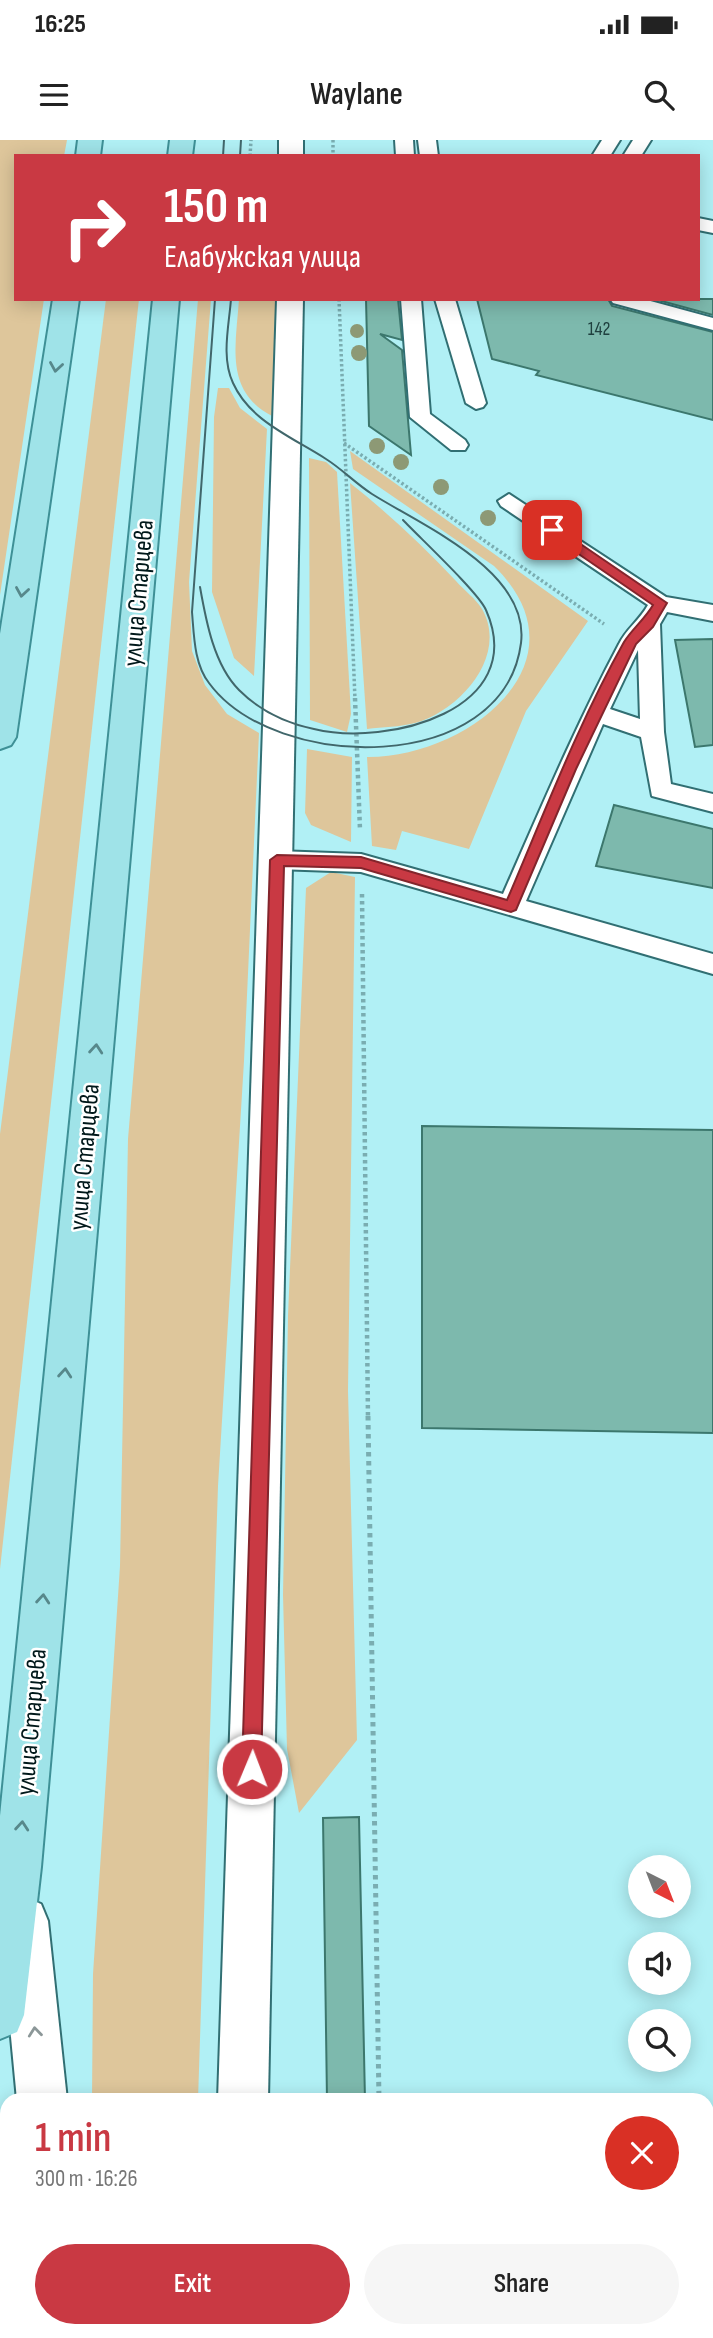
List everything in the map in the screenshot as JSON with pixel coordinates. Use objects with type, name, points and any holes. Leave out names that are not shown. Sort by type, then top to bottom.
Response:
[{"type":"main road","points":[[0,737],[66,301]]},
{"type":"main road","name":"улица Старцева","points":[[0,2015],[18,1867],[166,301]]},
{"type":"street","points":[[243,2093],[290,301]]},
{"type":"street","points":[[18,1867],[41,2093]]},
{"type":"lane","points":[[411,301],[416,405],[420,417],[458,445]]},
{"type":"lane","points":[[446,301],[476,402]]},
{"type":"lane","points":[[627,301],[713,324]]},
{"type":"lane","points":[[509,501],[654,613],[713,613]]},
{"type":"lane","points":[[511,906],[569,769],[631,642],[654,613]]},
{"type":"lane","points":[[654,613],[652,732],[660,790],[713,803]]},
{"type":"lane","points":[[598,714],[652,732]]},
{"type":"lane","points":[[277,860],[361,863],[713,964]]},
{"type":"path","points":[[339,301],[361,863],[372,1774],[379,2093]]},
{"type":"path","points":[[344,443],[631,642]]},
{"type":"shaded area","points":[[0,140],[67,140],[64,154],[14,154],[14,301],[44,301],[0,595]]},
{"type":"shaded area","points":[[106,301],[139,301],[0,1569],[0,1134]]},
{"type":"shaded area","points":[[198,301],[211,301],[189,582],[192,651],[205,685],[227,714],[259,733],[244,1061],[218,1486],[198,2093],[92,2093],[93,1974],[120,1566],[128,1139]]},
{"type":"shaded area","points":[[239,301],[276,301],[272,416],[246,394],[236,365]]},
{"type":"shaded area","points":[[218,388],[229,388],[240,408],[267,429],[254,676],[234,658],[212,592],[214,417]]},
{"type":"shaded area","points":[[350,451],[588,621],[526,711],[469,849],[402,831],[396,850],[372,846],[367,757],[405,753],[442,741],[477,722],[504,698],[523,669],[529,636],[521,602],[494,566],[353,469]]},
{"type":"shaded area","points":[[309,458],[326,462],[337,472],[351,714],[347,732],[310,720]]},
{"type":"shaded area","points":[[350,483],[405,530],[473,598],[482,609],[489,627],[489,645],[484,663],[475,679],[448,707],[415,723],[367,729]]},
{"type":"shaded area","points":[[307,749],[352,757],[351,842],[311,825],[305,813]]},
{"type":"shaded area","points":[[331,872],[355,877],[348,1391],[357,1740],[299,1813],[287,1749],[283,1595],[288,1316],[306,888]]},
{"type":"building","points":[[713,299],[713,315],[661,301]]},
{"type":"building","points":[[366,301],[398,301],[402,340],[380,334],[402,350],[411,455],[369,426]]},
{"type":"building","points":[[478,301],[609,301],[612,306],[713,332],[713,420],[536,375],[539,371],[492,359]]},
{"type":"building","points":[[713,639],[713,745],[695,747],[675,640]]},
{"type":"building","points":[[614,805],[713,829],[713,888],[596,866]]},
{"type":"building","points":[[422,1126],[713,1130],[713,1433],[422,1428]]},
{"type":"building","points":[[359,1817],[365,2093],[327,2093],[323,1818]]},
{"type":"tram line","points":[[223,154],[224,140]]},
{"type":"tram line","points":[[240,154],[241,140]]},
{"type":"tram line","points":[[215,301],[192,612],[196,649],[204,675],[241,713],[283,733],[332,745],[383,747],[432,738],[474,718],[505,687],[521,643],[519,617],[508,594],[491,572],[468,553],[372,494],[332,463],[273,427],[250,408],[233,383],[227,363],[231,301]]},
{"type":"tram line","points":[[200,587],[208,628],[223,668],[239,690],[265,710],[284,720],[314,729],[344,733],[378,732],[412,726],[444,714],[470,696],[488,673],[494,645],[486,610],[481,602],[403,520]]},
{"type":"route","points":[[252,1769],[277,860],[361,863],[511,906],[569,769],[631,642],[649,624],[660,603],[552,530]]}]
